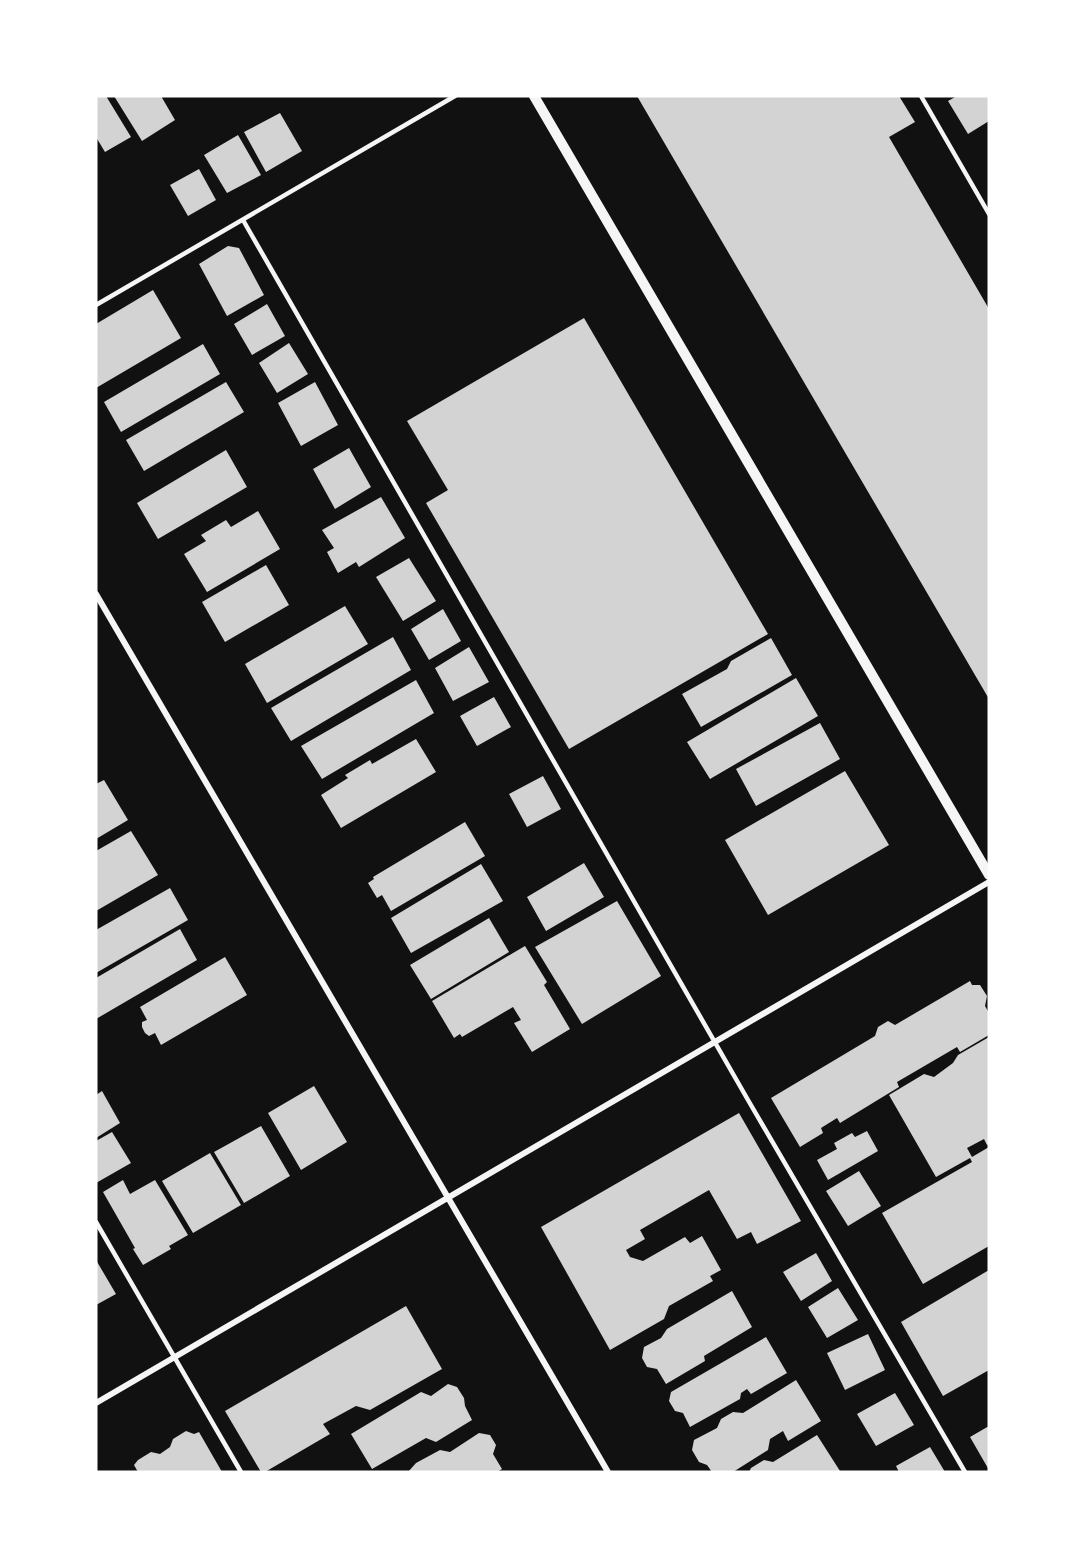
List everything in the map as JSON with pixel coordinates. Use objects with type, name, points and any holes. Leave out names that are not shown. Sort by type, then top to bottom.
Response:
[{"type":"street","points":[[534,96],[989,875]]},
{"type":"street","points":[[96,594],[608,1472]]},
{"type":"street","points":[[96,1403],[989,882]]},
{"type":"lane","points":[[96,305],[455,96]]},
{"type":"lane","points":[[921,96],[989,214]]},
{"type":"lane","points":[[243,220],[714,1042],[965,1472]]},
{"type":"lane","points":[[96,1222],[241,1472]]},
{"type":"building","points":[[96,96],[106,96],[131,137],[105,152],[96,137]]},
{"type":"building","points":[[114,96],[161,96],[175,120],[142,141]]},
{"type":"building","points":[[637,96],[899,96],[915,122],[889,137],[989,309],[989,699]]},
{"type":"building","points":[[957,96],[989,96],[989,121],[968,134],[948,101]]},
{"type":"building","points":[[280,113],[302,151],[266,172],[244,132]]},
{"type":"building","points":[[238,135],[261,175],[227,193],[204,155]]},
{"type":"building","points":[[199,169],[216,200],[188,216],[170,185]]},
{"type":"building","points":[[228,246],[239,248],[264,295],[227,316],[199,264]]},
{"type":"building","points":[[153,290],[181,338],[96,388],[96,324]]},
{"type":"building","points":[[267,304],[285,336],[252,355],[234,324]]},
{"type":"building","points":[[584,318],[768,634],[569,749],[426,503],[448,490],[407,421]]},
{"type":"building","points":[[289,343],[308,374],[277,393],[259,363]]},
{"type":"building","points":[[203,344],[220,374],[121,432],[104,402]]},
{"type":"building","points":[[226,382],[244,412],[144,471],[126,440]]},
{"type":"building","points":[[315,382],[338,425],[301,446],[278,403]]},
{"type":"building","points":[[349,448],[371,487],[335,509],[313,469]]},
{"type":"building","points":[[226,450],[247,487],[158,539],[137,503]]},
{"type":"building","points":[[381,497],[405,538],[359,567],[356,562],[338,573],[327,552],[334,548],[322,530]]},
{"type":"building","points":[[258,511],[280,549],[207,592],[184,554],[206,541],[201,535],[226,520],[231,527]]},
{"type":"building","points":[[409,558],[436,601],[403,621],[376,577]]},
{"type":"building","points":[[266,565],[289,605],[225,642],[202,602]]},
{"type":"building","points":[[345,606],[368,644],[267,703],[245,664]]},
{"type":"building","points":[[443,609],[461,641],[429,660],[411,629]]},
{"type":"building","points":[[393,637],[411,670],[291,741],[271,708]]},
{"type":"building","points":[[771,638],[792,675],[701,727],[682,694],[727,669],[731,661]]},
{"type":"building","points":[[469,647],[489,682],[453,701],[435,668]]},
{"type":"building","points":[[796,678],[818,716],[710,779],[687,742]]},
{"type":"building","points":[[416,680],[434,713],[322,779],[301,746]]},
{"type":"building","points":[[494,697],[511,727],[477,746],[460,716]]},
{"type":"building","points":[[820,723],[840,759],[756,806],[736,769]]},
{"type":"building","points":[[416,739],[436,772],[341,828],[321,795],[348,778],[345,775],[370,760],[372,764]]},
{"type":"building","points":[[845,771],[889,845],[768,915],[725,840]]},
{"type":"building","points":[[543,776],[561,809],[527,827],[509,794]]},
{"type":"building","points":[[104,780],[128,820],[96,839],[96,784]]},
{"type":"building","points":[[465,822],[485,856],[391,911],[382,895],[377,898],[368,883],[374,879],[373,877]]},
{"type":"building","points":[[131,831],[158,875],[96,911],[96,851]]},
{"type":"building","points":[[584,863],[604,897],[546,931],[527,897]]},
{"type":"building","points":[[481,864],[503,901],[411,953],[391,918]]},
{"type":"building","points":[[170,888],[188,920],[96,973],[96,930]]},
{"type":"building","points":[[617,901],[661,976],[582,1024],[535,947]]},
{"type":"building","points":[[489,918],[509,952],[431,999],[410,965]]},
{"type":"building","points":[[180,929],[197,960],[96,1019],[96,978]]},
{"type":"building","points":[[525,946],[547,982],[544,985],[570,1029],[532,1052],[514,1023],[521,1020],[513,1007],[462,1037],[460,1034],[454,1038],[432,1001]]},
{"type":"building","points":[[225,957],[247,995],[161,1045],[155,1033],[149,1036],[145,1033],[142,1022],[147,1020],[140,1007]]},
{"type":"building","points":[[970,981],[972,985],[980,985],[987,996],[985,1006],[989,1013],[989,1035],[960,1052],[957,1047],[897,1082],[899,1087],[840,1123],[837,1118],[821,1128],[823,1133],[800,1147],[771,1098],[875,1036],[878,1027],[888,1021],[895,1025]]},
{"type":"building","points":[[989,1037],[989,1144],[987,1145],[984,1139],[967,1148],[972,1157],[989,1147],[989,1246],[923,1284],[882,1213],[972,1162],[970,1158],[936,1177],[889,1095],[924,1074],[934,1077],[953,1063],[958,1055]]},
{"type":"building","points":[[314,1086],[347,1142],[301,1170],[268,1113]]},
{"type":"building","points":[[102,1091],[120,1123],[96,1138],[96,1095]]},
{"type":"building","points":[[739,1113],[801,1221],[757,1244],[751,1232],[737,1239],[709,1190],[640,1230],[645,1239],[626,1250],[630,1257],[643,1261],[685,1237],[690,1243],[702,1236],[721,1270],[710,1276],[713,1281],[669,1306],[664,1319],[610,1350],[541,1227]]},
{"type":"building","points":[[261,1126],[290,1176],[244,1203],[214,1152]]},
{"type":"building","points":[[867,1131],[878,1151],[828,1180],[817,1160],[837,1149],[834,1143],[852,1133],[855,1137]]},
{"type":"building","points":[[112,1132],[131,1163],[96,1183],[96,1141]]},
{"type":"building","points":[[210,1153],[241,1205],[193,1233],[162,1181]]},
{"type":"building","points":[[859,1171],[881,1206],[848,1226],[826,1191]]},
{"type":"building","points":[[123,1180],[130,1194],[155,1180],[188,1235],[169,1246],[171,1249],[143,1265],[103,1192]]},
{"type":"building","points":[[816,1253],[832,1281],[801,1301],[783,1272]]},
{"type":"building","points":[[96,1260],[116,1294],[96,1305]]},
{"type":"building","points":[[989,1270],[989,1370],[943,1396],[901,1322]]},
{"type":"building","points":[[838,1288],[858,1320],[827,1338],[808,1307]]},
{"type":"building","points":[[732,1291],[752,1327],[704,1356],[705,1361],[666,1384],[657,1369],[647,1367],[642,1358],[644,1347],[661,1338],[667,1329]]},
{"type":"building","points":[[406,1306],[442,1369],[370,1410],[356,1406],[323,1424],[330,1434],[265,1472],[261,1472],[225,1411]]},
{"type":"building","points":[[868,1334],[885,1370],[845,1390],[827,1353]]},
{"type":"building","points":[[766,1337],[787,1373],[751,1394],[747,1389],[741,1393],[740,1399],[690,1427],[683,1413],[675,1411],[669,1401],[671,1392]]},
{"type":"building","points":[[796,1380],[821,1421],[788,1441],[783,1431],[770,1439],[768,1450],[733,1472],[712,1472],[707,1465],[699,1462],[692,1450],[694,1440],[717,1428],[721,1419],[733,1412],[743,1413]]},
{"type":"building","points":[[448,1384],[457,1387],[464,1398],[472,1420],[436,1442],[426,1438],[372,1469],[351,1434],[421,1392],[431,1396]]},
{"type":"building","points":[[895,1393],[914,1425],[876,1446],[857,1414]]},
{"type":"building","points":[[989,1426],[989,1470],[970,1437]]},
{"type":"building","points":[[186,1431],[194,1434],[199,1432],[222,1472],[138,1472],[134,1465],[138,1460],[151,1452],[160,1454],[170,1447],[173,1439]]},
{"type":"building","points":[[479,1433],[490,1435],[496,1445],[493,1454],[502,1469],[497,1472],[408,1472],[416,1463],[440,1450],[450,1452]]},
{"type":"building","points":[[817,1435],[840,1471],[749,1472],[751,1468],[764,1460],[773,1462]]},
{"type":"building","points":[[930,1447],[945,1472],[899,1472],[896,1466]]}]
